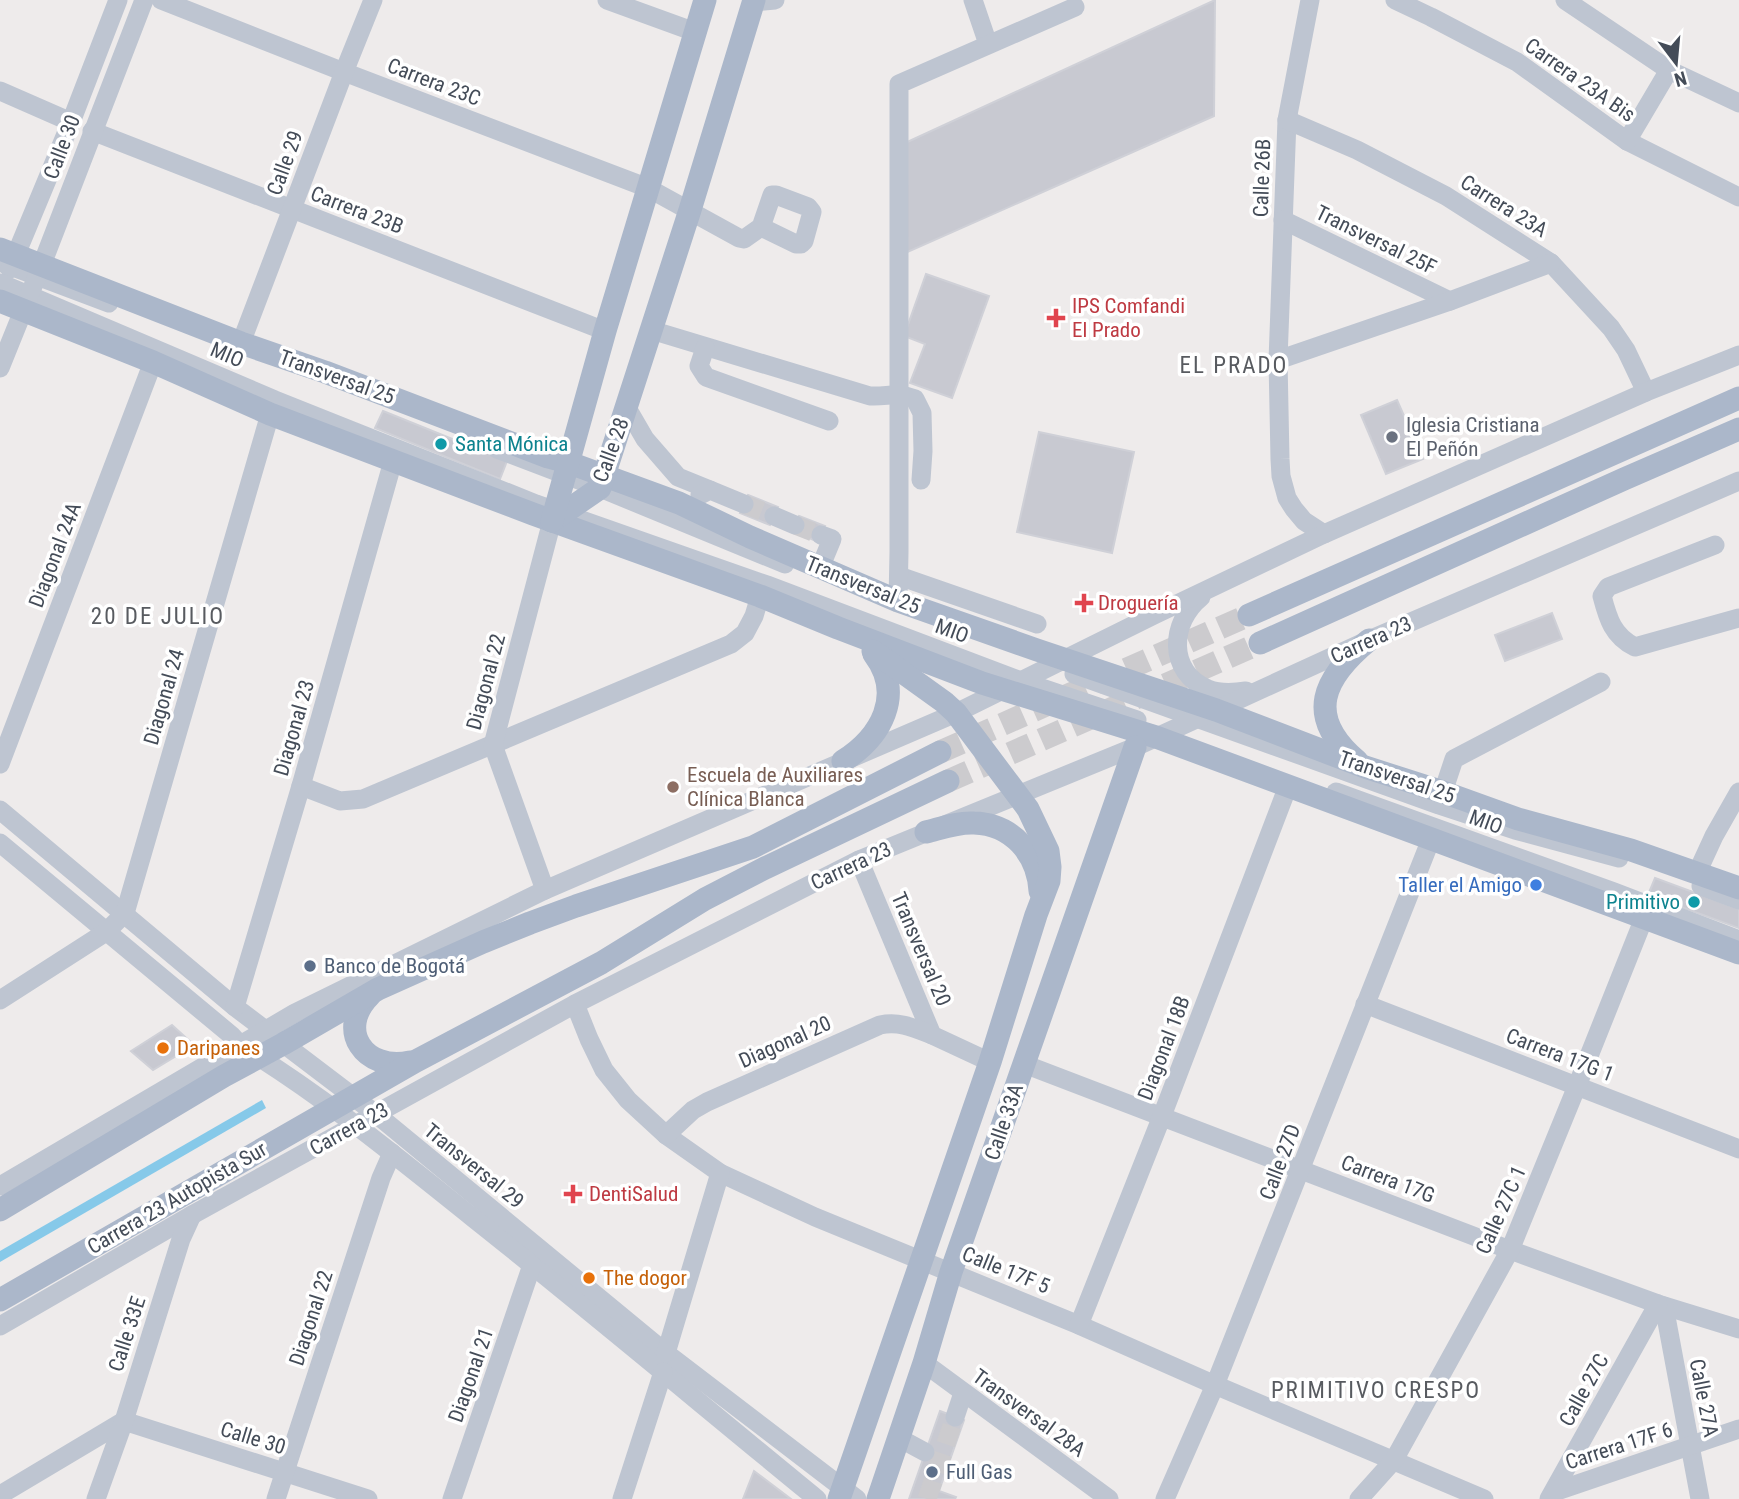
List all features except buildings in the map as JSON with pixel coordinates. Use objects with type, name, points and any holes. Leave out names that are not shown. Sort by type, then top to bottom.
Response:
[{"type":"main road","name":"Calle 28","points":[[557,514],[566,468],[605,331],[705,0]]},
{"type":"main road","name":"Calle 28","points":[[557,514],[602,482],[761,1]]},
{"type":"main road","name":"Transversal 25","points":[[7,258],[325,372],[548,457],[566,468],[602,482],[679,503],[898,601],[1058,663],[1518,819],[1631,850],[1739,888]]},
{"type":"main road","points":[[1,291],[270,414],[393,461],[557,514],[838,628],[1164,734],[1288,786],[1739,953]]},
{"type":"main road","points":[[1249,615],[1739,398]]},
{"type":"main road","name":"Carrera 23","points":[[1260,643],[1739,429]]},
{"type":"main road","points":[[838,628],[867,646],[956,713],[1019,795]]},
{"type":"main road","points":[[1365,767],[1336,740],[1327,720],[1325,705],[1326,690],[1336,672],[1369,640]]},
{"type":"main road","points":[[843,761],[867,743],[881,722],[888,700],[884,672],[867,646]]},
{"type":"main road","name":"Calle 33A","points":[[878,1499],[924,1363],[951,1272],[1135,747]]},
{"type":"main road","points":[[0,1210],[224,1076],[251,1051],[274,1037],[483,942],[542,919],[753,847],[940,752]]},
{"type":"main road","name":"Carrera 23","points":[[344,1102],[601,963],[705,899],[948,781]]},
{"type":"main road","name":"Calle 33A","points":[[846,1495],[1049,881],[1046,845],[1019,795]]},
{"type":"main road","points":[[926,832],[975,823],[996,827],[1011,835],[1026,849],[1036,867],[1040,895],[1036,915]]},
{"type":"main road","points":[[378,989],[363,1002],[356,1016],[355,1031],[358,1043],[367,1054],[384,1063],[416,1061]]},
{"type":"main road","name":"Carrera 23 Autopista Sur","points":[[0,1300],[344,1102]]},
{"type":"street","name":"Calle 30","points":[[1,291],[7,258],[71,122],[118,0]]},
{"type":"street","name":"Calle 30","points":[[0,368],[144,0]]},
{"type":"street","name":"Carrera 23C","points":[[161,0],[648,188],[738,238],[744,239],[761,228]]},
{"type":"street","name":"Calle 29","points":[[241,343],[373,0]]},
{"type":"street","points":[[607,0],[695,32]]},
{"type":"street","points":[[974,0],[988,44]]},
{"type":"street","name":"Calle 26B","points":[[1310,0],[1287,120],[1278,360],[1282,482],[1294,509],[1311,526],[1324,534]]},
{"type":"street","name":"Carrera 23A Bis","points":[[1395,0],[1517,62],[1626,141],[1739,197]]},
{"type":"street","points":[[1565,0],[1669,70],[1739,103]]},
{"type":"street","points":[[898,601],[899,84],[1075,6]]},
{"type":"street","points":[[1626,141],[1669,70]]},
{"type":"street","points":[[0,91],[71,122]]},
{"type":"street","name":"Carrera 23A","points":[[1287,120],[1357,150],[1446,196],[1551,263],[1611,328],[1626,350],[1646,392]]},
{"type":"street","name":"Carrera 23B","points":[[92,131],[605,331]]},
{"type":"street","name":"Transversal 25F","points":[[1283,220],[1450,301]]},
{"type":"street","points":[[1278,360],[1551,263]]},
{"type":"street","name":"MIO","points":[[39,271],[545,468],[566,468]]},
{"type":"street","name":"MIO","points":[[26,303],[557,514],[767,585],[1011,686]]},
{"type":"street","points":[[652,330],[870,396],[899,393],[915,399],[922,414],[921,480]]},
{"type":"street","points":[[705,348],[699,366],[706,377],[829,421]]},
{"type":"street","points":[[274,1037],[295,1013],[545,890],[956,713],[1324,534],[1646,392],[1739,355]]},
{"type":"street","name":"Diagonal 24A","points":[[0,764],[153,362]]},
{"type":"street","points":[[626,408],[645,439],[678,477],[744,504]]},
{"type":"street","name":"Diagonal 24","points":[[125,914],[270,414]]},
{"type":"street","name":"Diagonal 23","points":[[235,1007],[393,461]]},
{"type":"street","name":"Carrera 23","points":[[0,1326],[192,1215],[575,1004],[859,860],[1135,747],[1369,640],[1739,481]]},
{"type":"street","name":"MIO","points":[[602,482],[898,611],[1058,663]]},
{"type":"street","points":[[679,503],[710,490]]},
{"type":"street","name":"Diagonal 22","points":[[545,890],[493,745],[557,514]]},
{"type":"street","points":[[774,516],[795,525]]},
{"type":"street","points":[[820,568],[832,539],[821,535]]},
{"type":"street","points":[[1715,545],[1608,587],[1602,596],[1604,604],[1614,630],[1623,641],[1635,647],[1739,618]]},
{"type":"street","points":[[899,576],[1037,624]]},
{"type":"street","points":[[1222,583],[1197,599],[1183,617],[1177,649],[1182,663],[1189,676],[1199,685],[1219,692],[1243,692],[1272,684]]},
{"type":"street","points":[[301,786],[340,801],[363,799],[730,644],[745,633],[760,596]]},
{"type":"street","points":[[1443,792],[1454,760],[1601,682]]},
{"type":"street","name":"MIO","points":[[1207,714],[1439,806],[1627,860],[1739,900]]},
{"type":"street","name":"MIO","points":[[1164,734],[1601,888],[1739,940]]},
{"type":"street","name":"Diagonal 18B","points":[[1079,1325],[1288,786]]},
{"type":"street","points":[[1696,873],[1739,792]]},
{"type":"street","name":"Transversal 29","points":[[0,810],[274,1037],[344,1102],[356,1124],[532,1265],[846,1495]]},
{"type":"street","name":"Calle 27D","points":[[1166,1499],[1216,1385],[1430,839]]},
{"type":"street","name":"Transversal 29","points":[[0,842],[251,1051],[344,1102],[376,1114],[817,1499]]},
{"type":"street","name":"Transversal 20","points":[[859,860],[932,1035],[990,1062]]},
{"type":"street","points":[[0,1000],[106,932],[125,914]]},
{"type":"street","name":"Calle 27C 1","points":[[1359,1499],[1394,1460],[1510,1250],[1644,918]]},
{"type":"street","name":"Calle 17F 5","points":[[575,1004],[604,1070],[628,1100],[666,1135],[720,1173],[815,1217],[1079,1325],[1484,1499]]},
{"type":"street","name":"Carrera 17G 1","points":[[1366,1004],[1739,1149]]},
{"type":"street","name":"Diagonal 20","points":[[666,1135],[693,1110],[707,1102],[880,1025],[901,1023],[932,1035]]},
{"type":"street","points":[[0,1186],[251,1051]]},
{"type":"street","name":"Carrera 17G","points":[[1024,1064],[1510,1250],[1661,1305],[1739,1329]]},
{"type":"street","name":"Diagonal 22","points":[[276,1499],[381,1178],[392,1153]]},
{"type":"street","points":[[622,1499],[720,1173]]},
{"type":"street","name":"Calle 33E","points":[[96,1499],[124,1421],[181,1239],[202,1183]]},
{"type":"street","name":"Diagonal 21","points":[[452,1499],[532,1265]]},
{"type":"street","name":"Calle 27A","points":[[1661,1305],[1700,1499]]},
{"type":"street","name":"Calle 27C","points":[[1551,1495],[1661,1305]]},
{"type":"street","name":"Transversal 28A","points":[[924,1363],[1109,1499]]},
{"type":"street","points":[[955,1416],[963,1393]]},
{"type":"street","name":"Calle 30","points":[[124,1421],[368,1499]]},
{"type":"street","points":[[0,1495],[124,1421]]},
{"type":"street","name":"Carrera 17F 6","points":[[1551,1495],[1739,1429]]},
{"type":"street","points":[[899,1438],[925,1452]]},
{"type":"water","points":[[262,1100],[266,1108],[0,1262],[0,1251]]},
{"type":"tunnel","points":[[744,504],[774,516]]},
{"type":"tunnel","points":[[795,525],[821,535]]},
{"type":"tunnel","points":[[940,752],[1249,615]]},
{"type":"tunnel","points":[[948,781],[1260,643]]},
{"type":"tunnel","points":[[927,1499],[955,1417]]},
{"type":"place","name":"IPS Comfandi El Prado","points":[[1056,318]]},
{"type":"place","name":"Iglesia Cristiana El Peñón","points":[[1392,437]]},
{"type":"place","name":"Santa Mónica","points":[[441,444]]},
{"type":"place","name":"Droguería","points":[[1084,603]]},
{"type":"place","name":"Escuela de Auxiliares Clínica Blanca","points":[[673,787]]},
{"type":"place","name":"Taller el Amigo","points":[[1536,885]]},
{"type":"place","name":"Primitivo","points":[[1694,902]]},
{"type":"place","name":"Banco de Bogotá","points":[[310,966]]},
{"type":"place","name":"Daripanes","points":[[163,1048]]},
{"type":"place","name":"DentiSalud","points":[[573,1194]]},
{"type":"place","name":"The dogor","points":[[589,1278]]},
{"type":"place","name":"Full Gas","points":[[932,1472]]},
{"type":"district","name":"EL PRADO","points":[[1234,365]]},
{"type":"district","name":"20 DE JULIO","points":[[158,616]]},
{"type":"district","name":"PRIMITIVO CRESPO","points":[[1376,1390]]}]
